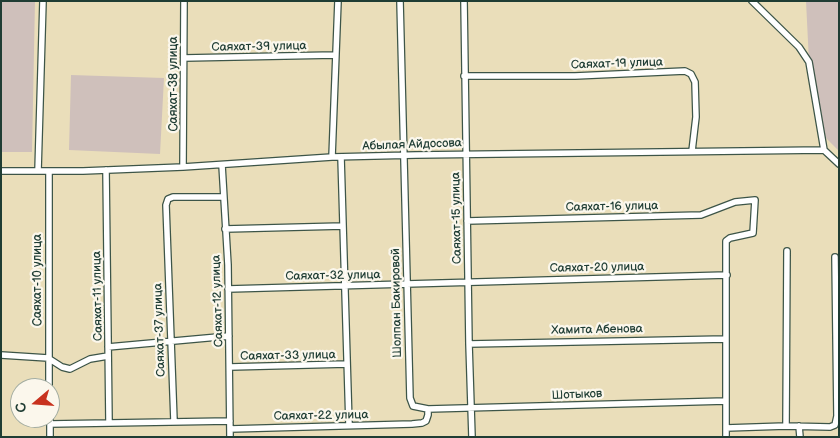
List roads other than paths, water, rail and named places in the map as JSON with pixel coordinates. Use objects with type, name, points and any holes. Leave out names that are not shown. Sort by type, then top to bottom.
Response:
[{"type":"street","points":[[38,171],[43,1]]},
{"type":"street","name":"Саяхат-38 улица","points":[[183,167],[184,1]]},
{"type":"street","points":[[332,157],[338,1]]},
{"type":"street","name":"Шолпан Бакировой","points":[[400,1],[410,398],[414,406],[428,409]]},
{"type":"street","name":"Саяхат-15 улица","points":[[464,1],[472,437]]},
{"type":"street","points":[[752,1],[799,47],[809,62],[824,150],[839,164]]},
{"type":"street","name":"Саяхат-39 улица","points":[[184,58],[336,55]]},
{"type":"street","name":"Саяхат-19 улица","points":[[464,76],[576,76],[685,71],[691,74],[695,82],[696,117],[692,151]]},
{"type":"street","name":"Абылая Айдосова","points":[[1,171],[183,167],[332,157],[824,150]]},
{"type":"street","points":[[341,157],[349,425]]},
{"type":"street","name":"Саяхат-12 улица","points":[[222,165],[228,289],[230,437]]},
{"type":"street","name":"Саяхат-11 улица","points":[[106,170],[109,422]]},
{"type":"street","name":"Саяхат-10 улица","points":[[48,171],[49,378]]},
{"type":"street","name":"Саяхат-37 улица","points":[[174,421],[166,205],[168,199],[173,198],[223,197]]},
{"type":"street","name":"Саяхат-16 улица","points":[[467,221],[701,215],[735,202],[755,200],[753,233],[726,240],[727,275]]},
{"type":"street","points":[[225,229],[343,226]]},
{"type":"street","points":[[786,426],[787,251]]},
{"type":"street","points":[[726,428],[830,427],[835,425],[838,416],[835,257]]},
{"type":"street","points":[[726,437],[727,275]]},
{"type":"street","name":"Саяхат-20 улица","points":[[468,282],[727,275]]},
{"type":"street","name":"Саяхат-32 улица","points":[[228,289],[468,282]]},
{"type":"street","points":[[108,347],[229,336]]},
{"type":"street","name":"Хамита Абенова","points":[[469,344],[726,339]]},
{"type":"street","points":[[1,355],[48,358],[62,367],[70,369],[90,360],[108,356]]},
{"type":"street","name":"Саяхат-33 улица","points":[[230,367],[347,364]]},
{"type":"street","name":"Шотыков","points":[[428,409],[726,401]]},
{"type":"street","name":"Саяхат-22 улица","points":[[230,429],[422,423],[426,421],[428,409]]},
{"type":"street","points":[[60,421],[230,421]]},
{"type":"street","points":[[799,426],[800,437]]}]
